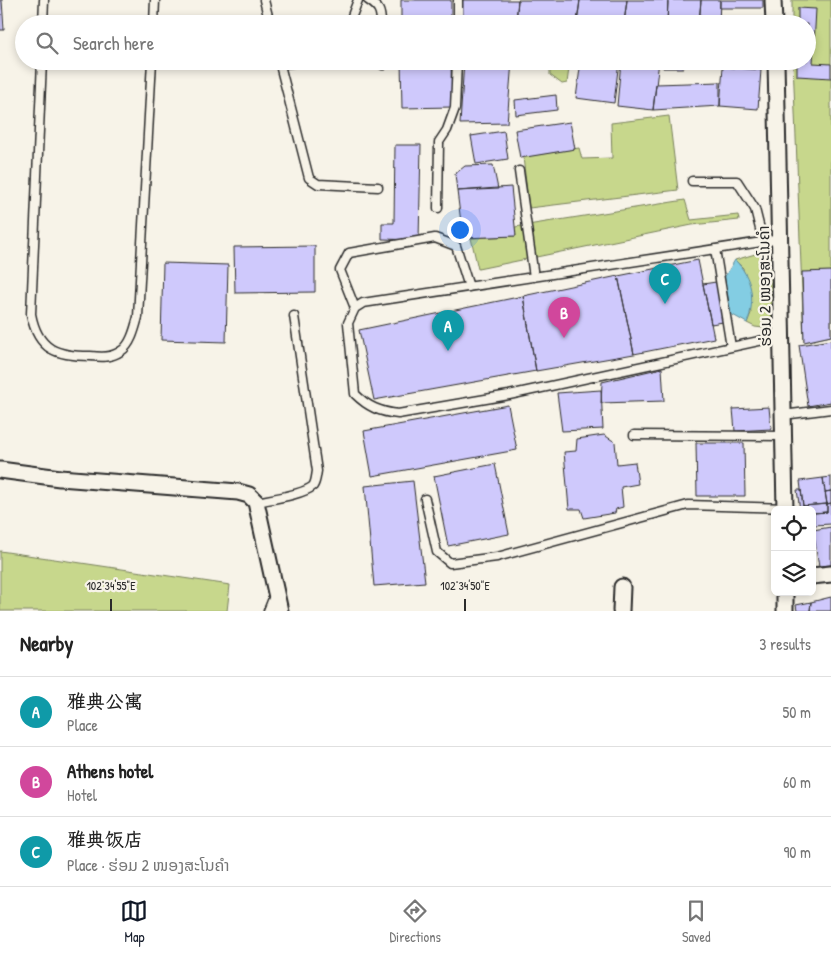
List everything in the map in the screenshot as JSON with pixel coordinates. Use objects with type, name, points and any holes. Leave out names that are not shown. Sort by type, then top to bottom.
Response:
[{"type":"street","points":[[773,0],[774,15]]},
{"type":"street","name":"ຮ່ອມ 2 ໜອງສະໂນຄໍາ","points":[[776,70],[785,506]]},
{"type":"street","points":[[0,470],[60,478],[238,492],[249,495],[256,502],[274,594],[280,611]]},
{"type":"street","points":[[816,576],[831,574]]},
{"type":"street","points":[[621,611],[622,587]]},
{"type":"street","points":[[785,596],[786,611]]},
{"type":"lane","points":[[43,15],[44,0]]},
{"type":"lane","points":[[154,15],[155,0]]},
{"type":"lane","points":[[264,0],[268,15]]},
{"type":"lane","points":[[352,15],[358,0]]},
{"type":"lane","points":[[368,0],[376,5],[381,15]]},
{"type":"lane","points":[[458,0],[458,15]]},
{"type":"lane","points":[[42,70],[31,314],[33,326],[46,346],[56,352],[67,356],[108,357],[122,351],[130,341],[138,317],[152,70]]},
{"type":"lane","points":[[281,70],[309,178],[318,184],[378,187]]},
{"type":"lane","points":[[438,208],[439,142],[448,130],[455,108],[457,70]]},
{"type":"lane","points":[[519,171],[534,277]]},
{"type":"lane","points":[[692,181],[737,181],[755,209],[763,241]]},
{"type":"lane","points":[[355,308],[340,270],[349,254],[387,246],[435,238],[456,246],[469,287]]},
{"type":"lane","points":[[781,239],[363,304],[355,308],[348,323],[355,394],[367,406],[385,413],[398,414],[509,395],[782,336]]},
{"type":"lane","points":[[715,249],[731,348]]},
{"type":"lane","points":[[256,502],[303,491],[312,487],[316,481],[317,471],[294,316]]},
{"type":"lane","points":[[783,415],[831,409]]},
{"type":"lane","points":[[634,435],[784,436]]},
{"type":"lane","points":[[425,499],[436,552],[450,563],[497,557],[688,504],[771,508]]},
{"type":"lane","points":[[268,611],[274,594]]},
{"type":"green space","points":[[792,0],[831,0],[831,336],[804,342],[793,70],[816,70],[816,15],[792,15]]},
{"type":"green space","points":[[550,70],[569,70],[567,83],[562,84],[550,75]]},
{"type":"green space","points":[[669,116],[678,190],[529,208],[523,157],[579,148],[582,159],[612,158],[611,123]]},
{"type":"green space","points":[[685,200],[691,220],[738,215],[739,220],[692,225],[478,269],[471,238],[515,236],[515,227]]},
{"type":"green space","points":[[762,252],[769,253],[772,329],[755,327],[747,323],[751,313],[743,268],[735,260]]},
{"type":"green space","points":[[0,551],[230,585],[227,611],[0,611]]},
{"type":"water","points":[[735,260],[749,281],[751,289],[751,306],[747,323],[731,314],[724,278]]},
{"type":"building","points":[[0,0],[2,0],[4,30],[0,30]]},
{"type":"building","points":[[401,0],[451,0],[451,15],[401,15]]},
{"type":"building","points":[[460,0],[518,0],[517,15],[460,15]]},
{"type":"building","points":[[518,0],[580,0],[578,15],[517,15]]},
{"type":"building","points":[[580,0],[627,0],[625,15],[578,15]]},
{"type":"building","points":[[627,0],[668,0],[667,15],[625,15]]},
{"type":"building","points":[[668,0],[701,0],[700,15],[667,15]]},
{"type":"building","points":[[701,0],[720,0],[719,15],[700,15]]},
{"type":"building","points":[[720,0],[763,0],[763,8],[720,8]]},
{"type":"building","points":[[798,8],[816,9],[816,15],[798,15]]},
{"type":"building","points":[[816,63],[831,64],[831,78],[797,76],[797,70],[816,70]]},
{"type":"building","points":[[401,70],[451,70],[452,107],[402,108]]},
{"type":"building","points":[[463,70],[511,70],[507,123],[460,124]]},
{"type":"building","points":[[580,70],[618,70],[614,103],[576,98]]},
{"type":"building","points":[[620,70],[658,70],[653,110],[617,106]]},
{"type":"building","points":[[723,70],[761,70],[758,109],[720,106]]},
{"type":"building","points":[[720,82],[720,106],[653,110],[656,84]]},
{"type":"building","points":[[556,95],[557,110],[516,115],[515,100]]},
{"type":"building","points":[[570,122],[575,149],[520,158],[515,130]]},
{"type":"building","points":[[504,131],[508,159],[476,164],[471,136]]},
{"type":"building","points":[[395,145],[421,145],[419,240],[382,239],[382,223],[394,223]]},
{"type":"building","points":[[493,165],[498,189],[457,191],[455,174],[465,166]]},
{"type":"building","points":[[511,187],[516,236],[463,238],[457,191]]},
{"type":"building","points":[[315,246],[315,292],[235,293],[234,247]]},
{"type":"building","points":[[698,260],[714,338],[634,354],[618,276]]},
{"type":"building","points":[[163,263],[228,265],[226,342],[161,340]]},
{"type":"building","points":[[831,271],[831,336],[804,342],[802,272]]},
{"type":"building","points":[[618,276],[634,354],[536,371],[523,296]]},
{"type":"building","points":[[716,282],[723,322],[711,324],[703,284]]},
{"type":"building","points":[[523,296],[536,371],[374,400],[359,330]]},
{"type":"building","points":[[831,340],[831,402],[808,406],[799,345]]},
{"type":"building","points":[[662,368],[664,401],[601,403],[602,382]]},
{"type":"building","points":[[601,390],[603,429],[562,431],[557,393]]},
{"type":"building","points":[[508,405],[517,450],[372,476],[364,431]]},
{"type":"building","points":[[769,407],[771,429],[735,431],[733,409]]},
{"type":"building","points":[[604,435],[615,442],[617,464],[635,462],[638,484],[621,487],[623,507],[616,509],[615,513],[584,518],[581,509],[569,509],[564,452],[576,451],[577,439]]},
{"type":"building","points":[[696,443],[744,443],[745,496],[697,496]]},
{"type":"building","points":[[495,464],[509,534],[448,546],[434,476]]},
{"type":"building","points":[[831,477],[831,491],[825,492],[823,478]]},
{"type":"building","points":[[823,478],[827,504],[803,506],[800,481]]},
{"type":"building","points":[[413,481],[425,582],[374,586],[365,486]]},
{"type":"building","points":[[797,490],[801,490],[803,506],[799,506]]},
{"type":"building","points":[[831,491],[831,503],[827,504],[825,492]]},
{"type":"building","points":[[831,503],[831,524],[816,525],[816,513],[827,512],[827,504]]},
{"type":"building","points":[[827,504],[827,512],[816,513],[816,506],[803,506]]},
{"type":"building","points":[[831,527],[831,565],[819,566],[816,548],[816,530]]},
{"type":"building","points":[[831,597],[831,611],[810,611],[811,602]]},
{"type":"building","points":[[811,602],[810,611],[797,611],[796,605]]},
{"type":"place","name":"雅典饭店","points":[[665,304]]},
{"type":"place","name":"Athens hotel","points":[[564,338]]},
{"type":"place","name":"雅典公寓","points":[[448,351]]}]
